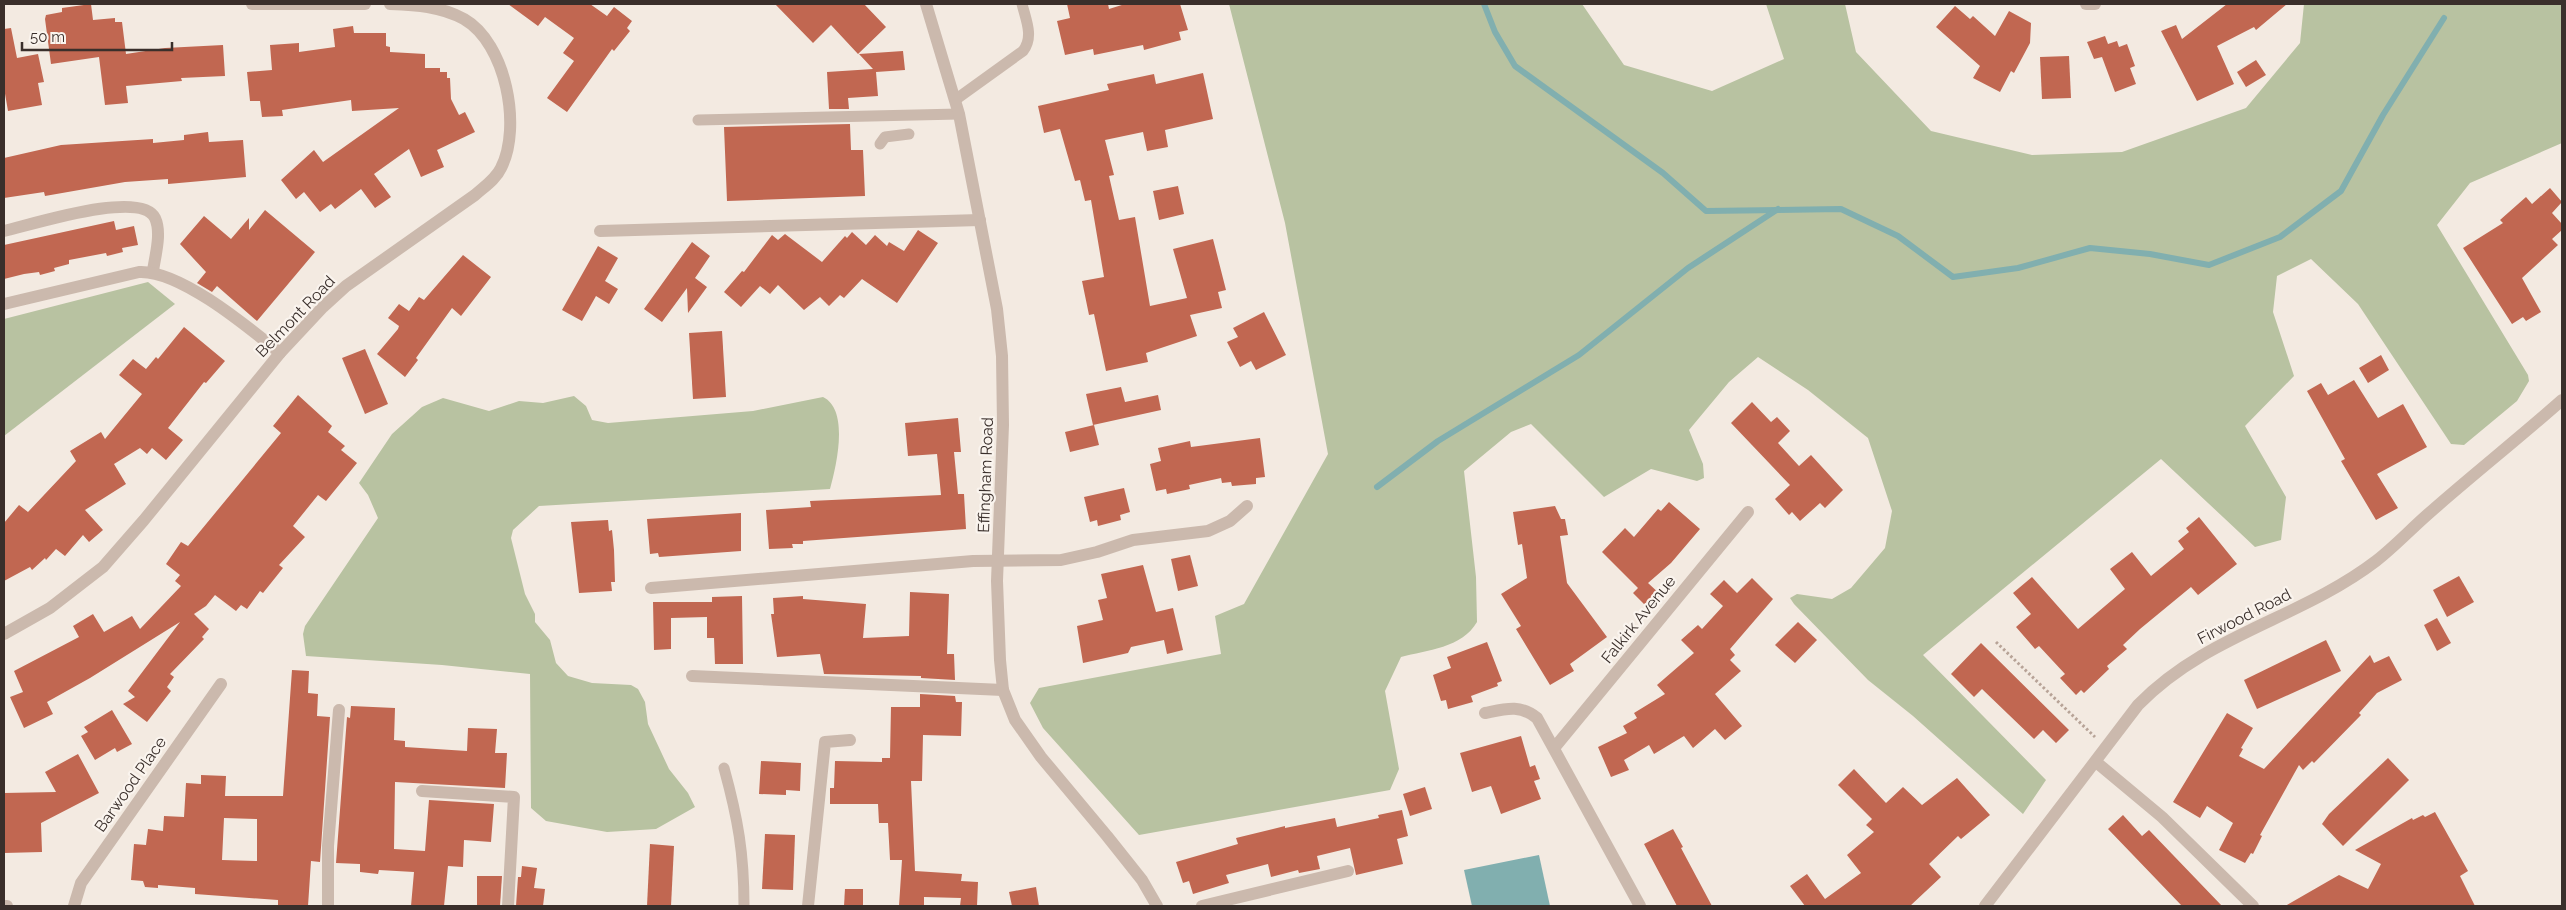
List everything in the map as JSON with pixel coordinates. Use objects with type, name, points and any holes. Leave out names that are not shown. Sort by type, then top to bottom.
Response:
[{"type":"street","points":[[252,4],[365,4]]},
{"type":"street","name":"Belmont Road","points":[[4,634],[50,608],[103,567],[144,520],[280,353],[322,307],[346,286],[491,181],[501,169],[508,151],[511,130],[502,70],[481,33],[465,20],[446,11],[421,5],[390,4]]},
{"type":"street","name":"Effingham Road","points":[[926,4],[959,114],[997,309],[1002,356],[1003,425],[998,561],[1000,660],[1003,690],[1015,720],[1041,757],[1108,836],[1142,880],[1157,906]]},
{"type":"street","points":[[2086,4],[2095,4]]},
{"type":"street","points":[[4,231],[104,208],[127,205],[142,207],[155,218],[158,228],[153,271]]},
{"type":"street","points":[[600,231],[980,220]]},
{"type":"street","points":[[4,304],[139,272],[153,271],[184,284],[280,353]]},
{"type":"street","name":"Firwood Road","points":[[1985,906],[2138,705],[2158,685],[2177,670],[2228,639],[2292,611],[2376,561],[2562,400]]},
{"type":"street","points":[[651,588],[998,561],[1061,560],[1097,552],[1133,540],[1208,531],[1230,521],[1247,506]]},
{"type":"street","name":"Falkirk Avenue","points":[[1554,747],[1748,512]]},
{"type":"street","points":[[692,676],[1003,690]]},
{"type":"street","name":"Barwood Place","points":[[74,906],[76,893],[86,875],[221,684]]},
{"type":"street","points":[[1485,713],[1514,708],[1528,712],[1537,718],[1640,906]]},
{"type":"street","points":[[328,906],[328,846],[338,710]]},
{"type":"street","points":[[808,906],[825,742],[850,740]]},
{"type":"street","points":[[2096,762],[2162,818],[2253,906]]},
{"type":"street","points":[[422,791],[514,797],[508,906]]},
{"type":"street","points":[[1202,906],[1348,871]]},
{"type":"lane","points":[[955,100],[1023,51],[1028,44],[1030,36],[1022,4]]},
{"type":"lane","points":[[698,120],[959,114]]},
{"type":"lane","points":[[880,144],[886,137],[909,134]]},
{"type":"lane","points":[[724,768],[736,812],[744,859],[744,906]]},
{"type":"path","points":[[1996,642],[2083,728]]},
{"type":"green space","points":[[1229,4],[1582,4],[1624,65],[1712,91],[1784,59],[1766,4],[1845,4],[1856,52],[1931,131],[2032,155],[2122,152],[2246,108],[2300,43],[2304,4],[2562,4],[2562,143],[2470,183],[2437,225],[2528,375],[2529,381],[2517,401],[2464,445],[2451,444],[2358,304],[2311,259],[2277,276],[2273,312],[2294,376],[2245,426],[2286,497],[2281,540],[2255,547],[2161,459],[1923,655],[2046,780],[2023,814],[1913,716],[1868,680],[1790,598],[1797,594],[1832,599],[1851,588],[1885,548],[1892,511],[1868,438],[1808,390],[1758,357],[1729,382],[1689,430],[1703,464],[1704,478],[1697,481],[1651,469],[1604,497],[1531,424],[1511,432],[1464,471],[1476,577],[1477,622],[1470,631],[1453,643],[1433,650],[1401,657],[1385,691],[1399,769],[1390,790],[1139,835],[1043,728],[1030,703],[1039,688],[1221,654],[1215,616],[1244,604],[1328,454],[1285,223]]},
{"type":"green space","points":[[148,282],[175,304],[4,436],[4,319]]},
{"type":"green space","points":[[574,396],[586,406],[592,420],[608,423],[753,411],[823,397],[831,404],[839,426],[838,454],[830,489],[539,506],[513,530],[511,538],[525,594],[535,614],[535,622],[550,640],[556,663],[568,676],[592,683],[631,685],[638,689],[645,702],[648,724],[669,769],[688,793],[695,807],[656,829],[607,832],[546,821],[531,808],[530,674],[442,665],[306,656],[303,634],[305,626],[378,518],[368,495],[359,483],[392,434],[422,407],[443,398],[489,411],[519,401],[543,403]]},
{"type":"water","points":[[1539,855],[1550,906],[1472,906],[1464,870]]},
{"type":"building","points":[[91,4],[93,20],[115,18],[115,22],[122,22],[126,54],[165,48],[223,45],[225,76],[181,78],[182,81],[126,86],[128,103],[105,105],[99,57],[51,64],[46,15],[62,12],[62,8]]},
{"type":"building","points":[[508,4],[590,4],[607,16],[614,7],[632,21],[627,28],[630,31],[614,51],[612,49],[567,112],[547,98],[574,61],[563,53],[574,38],[545,17],[538,26]]},
{"type":"building","points":[[775,4],[864,4],[886,27],[858,54],[831,25],[813,43]]},
{"type":"building","points":[[1067,4],[1108,4],[1109,9],[1125,4],[1180,4],[1188,30],[1179,32],[1181,40],[1144,50],[1143,45],[1094,55],[1093,49],[1065,55],[1057,21],[1070,18]]},
{"type":"building","points":[[2227,4],[2287,4],[2256,30],[2254,27],[2217,46],[2234,84],[2197,101],[2161,31],[2176,25],[2182,39]]},
{"type":"building","points":[[1955,6],[1970,19],[1973,16],[1995,36],[2009,11],[2031,23],[2030,43],[2014,73],[2011,71],[2000,92],[1973,78],[1980,66],[1936,27]]},
{"type":"building","points":[[353,26],[354,33],[386,33],[386,46],[390,47],[390,52],[425,54],[425,68],[440,68],[440,72],[447,72],[447,78],[450,78],[451,99],[459,115],[465,112],[475,132],[437,150],[444,167],[421,177],[409,149],[374,174],[391,197],[375,208],[361,189],[335,209],[331,204],[320,212],[304,192],[296,199],[281,180],[314,150],[323,162],[399,108],[352,111],[351,100],[282,110],[283,116],[262,117],[260,101],[250,101],[247,72],[272,70],[270,45],[299,43],[299,52],[335,47],[333,29]]},
{"type":"building","points":[[11,28],[17,58],[38,54],[44,82],[38,83],[42,105],[8,111],[4,88],[4,29]]},
{"type":"building","points":[[2105,36],[2108,44],[2117,41],[2119,47],[2127,44],[2135,66],[2130,68],[2136,84],[2115,92],[2102,57],[2094,59],[2087,42]]},
{"type":"building","points":[[903,51],[905,70],[876,72],[878,96],[848,98],[849,109],[829,109],[827,72],[873,69],[859,54]]},
{"type":"building","points":[[2069,56],[2071,98],[2042,99],[2040,57]]},
{"type":"building","points":[[2256,60],[2266,75],[2246,87],[2237,72]]},
{"type":"building","points":[[1203,73],[1213,119],[1165,130],[1168,147],[1147,151],[1143,132],[1105,140],[1114,175],[1109,176],[1119,220],[1135,217],[1150,306],[1187,298],[1173,249],[1213,239],[1226,290],[1218,292],[1222,308],[1190,315],[1197,336],[1146,353],[1148,362],[1106,371],[1094,314],[1089,315],[1082,281],[1104,277],[1091,200],[1085,201],[1080,180],[1075,181],[1060,129],[1044,133],[1038,106],[1109,90],[1107,84],[1154,74],[1156,84]]},
{"type":"building","points":[[850,124],[851,150],[863,150],[865,196],[727,201],[724,127]]},
{"type":"building","points":[[208,132],[209,142],[243,140],[246,177],[168,184],[168,179],[125,182],[45,196],[44,192],[4,198],[4,158],[61,145],[153,139],[153,143],[184,140],[184,135]]},
{"type":"building","points":[[1178,186],[1184,214],[1159,220],[1153,191]]},
{"type":"building","points":[[2550,188],[2562,202],[2552,213],[2562,224],[2562,230],[2552,239],[2558,245],[2522,278],[2541,312],[2526,321],[2523,317],[2512,324],[2463,248],[2503,223],[2500,220],[2526,197],[2532,204]]},
{"type":"building","points":[[265,210],[315,252],[257,321],[217,286],[212,292],[197,283],[206,272],[180,244],[204,216],[231,239],[249,218],[249,230]]},
{"type":"building","points":[[114,221],[116,230],[134,226],[138,245],[122,248],[123,252],[107,256],[106,253],[69,260],[69,264],[54,268],[55,271],[40,275],[39,272],[4,279],[4,245]]},
{"type":"building","points":[[918,230],[938,243],[897,303],[862,279],[844,298],[840,295],[829,306],[820,297],[804,310],[778,285],[770,294],[760,286],[741,307],[724,292],[742,271],[744,272],[772,235],[778,240],[785,234],[822,262],[845,236],[847,238],[852,232],[866,245],[875,235],[887,246],[889,242],[904,251]]},
{"type":"building","points":[[692,242],[710,256],[695,278],[707,287],[688,313],[687,288],[662,322],[644,309]]},
{"type":"building","points":[[598,246],[618,258],[605,281],[618,289],[609,304],[596,296],[582,321],[562,310]]},
{"type":"building","points":[[463,255],[491,277],[461,316],[452,308],[416,358],[418,360],[405,377],[377,354],[399,326],[388,318],[399,304],[409,311],[419,297],[424,300]]},
{"type":"building","points":[[1264,312],[1286,355],[1256,370],[1251,361],[1240,367],[1227,342],[1238,337],[1233,328]]},
{"type":"building","points":[[184,327],[225,361],[206,383],[204,382],[168,428],[183,440],[166,460],[152,448],[147,454],[140,448],[114,464],[126,484],[85,510],[103,530],[89,542],[83,535],[65,556],[56,549],[46,560],[45,558],[32,570],[30,567],[4,581],[4,523],[19,505],[28,512],[76,461],[70,451],[101,432],[105,439],[142,394],[119,375],[133,359],[146,369],[156,357],[158,359]]},
{"type":"building","points":[[722,331],[726,397],[693,399],[689,333]]},
{"type":"building","points":[[365,349],[388,404],[365,414],[342,358]]},
{"type":"building","points":[[2381,355],[2389,370],[2368,383],[2359,368]]},
{"type":"building","points":[[2354,380],[2378,418],[2403,404],[2427,447],[2377,474],[2398,508],[2376,520],[2341,461],[2345,459],[2307,391],[2321,383],[2328,395]]},
{"type":"building","points":[[1121,387],[1125,402],[1158,395],[1161,410],[1093,425],[1086,394]]},
{"type":"building","points":[[298,395],[332,426],[328,432],[345,446],[341,450],[357,463],[326,501],[318,495],[293,526],[305,537],[279,565],[283,568],[263,593],[260,591],[247,609],[241,605],[236,611],[215,595],[206,606],[194,614],[209,629],[202,637],[204,639],[170,674],[174,677],[167,687],[171,691],[147,722],[123,704],[135,697],[128,691],[180,622],[90,678],[47,702],[53,714],[24,728],[10,697],[23,692],[14,671],[79,637],[73,626],[93,614],[104,632],[132,616],[140,629],[181,586],[175,581],[180,575],[166,564],[181,542],[188,546],[281,433],[273,426]]},
{"type":"building","points":[[1752,402],[1771,422],[1777,417],[1790,431],[1778,443],[1799,466],[1811,455],[1843,490],[1825,508],[1820,503],[1800,521],[1792,512],[1789,515],[1775,499],[1790,485],[1731,423]]},
{"type":"building","points":[[958,418],[961,452],[954,452],[958,494],[964,494],[966,529],[803,541],[803,544],[792,544],[793,548],[769,549],[766,510],[811,507],[810,501],[941,495],[937,454],[908,456],[905,423]]},
{"type":"building","points":[[1094,425],[1099,445],[1070,452],[1065,432]]},
{"type":"building","points":[[1260,438],[1265,477],[1256,478],[1256,484],[1232,486],[1231,482],[1222,483],[1221,478],[1189,485],[1190,489],[1167,494],[1166,489],[1156,491],[1150,464],[1161,461],[1158,448],[1190,441],[1191,447]]},
{"type":"building","points":[[1124,488],[1130,512],[1120,515],[1121,520],[1098,526],[1097,520],[1090,522],[1084,497]]},
{"type":"building","points":[[1669,502],[1700,529],[1671,563],[1648,583],[1661,595],[1648,608],[1633,593],[1638,588],[1602,552],[1625,528],[1634,537],[1658,509],[1661,511]]},
{"type":"building","points":[[1555,506],[1561,519],[1565,519],[1568,535],[1560,536],[1567,583],[1607,637],[1570,664],[1574,671],[1550,685],[1516,629],[1521,626],[1501,594],[1527,578],[1522,544],[1518,545],[1513,512]]},
{"type":"building","points":[[741,513],[741,551],[659,557],[658,553],[650,554],[647,519]]},
{"type":"building","points":[[2199,517],[2237,564],[2198,595],[2191,587],[2140,629],[2123,645],[2127,649],[2107,666],[2109,669],[2084,693],[2081,690],[2076,695],[2060,678],[2065,674],[2039,646],[2035,649],[2016,627],[2031,614],[2013,593],[2032,577],[2078,629],[2125,589],[2110,569],[2132,552],[2151,576],[2184,549],[2178,541],[2189,532],[2186,528]]},
{"type":"building","points":[[608,520],[609,531],[612,530],[614,550],[615,582],[611,582],[612,591],[579,593],[571,522]]},
{"type":"building","points":[[1190,555],[1198,586],[1178,591],[1171,559]]},
{"type":"building","points":[[1143,565],[1156,612],[1173,608],[1183,650],[1167,654],[1164,640],[1131,647],[1128,653],[1083,663],[1077,626],[1103,620],[1098,600],[1107,598],[1101,574]]},
{"type":"building","points":[[2459,576],[2474,602],[2447,617],[2433,590]]},
{"type":"building","points":[[1752,578],[1773,599],[1730,649],[1735,655],[1730,660],[1741,671],[1715,694],[1742,726],[1725,740],[1715,729],[1693,748],[1684,736],[1654,754],[1649,745],[1624,760],[1629,770],[1611,777],[1598,747],[1627,733],[1623,726],[1637,718],[1634,713],[1665,694],[1657,685],[1694,653],[1681,640],[1698,625],[1702,629],[1723,606],[1710,594],[1724,580],[1737,593]]},
{"type":"building","points":[[910,592],[949,594],[947,654],[954,654],[955,680],[921,678],[921,676],[824,674],[820,654],[777,657],[771,614],[774,614],[773,598],[803,596],[803,599],[866,604],[863,638],[909,636]]},
{"type":"building","points":[[742,596],[743,664],[715,664],[714,638],[707,638],[707,617],[671,618],[671,649],[654,650],[653,602],[712,602],[712,597]]},
{"type":"building","points":[[2437,618],[2451,643],[2437,651],[2424,625]]},
{"type":"building","points":[[1798,622],[1817,640],[1795,663],[1775,645]]},
{"type":"building","points":[[2326,640],[2341,671],[2257,709],[2244,680]]},
{"type":"building","points":[[1487,642],[1502,681],[1497,683],[1498,686],[1471,696],[1473,702],[1448,709],[1446,700],[1441,701],[1433,675],[1451,668],[1447,657]]},
{"type":"building","points":[[1981,643],[2069,730],[2056,743],[2043,730],[2034,739],[1982,689],[1974,697],[1951,674]]},
{"type":"building","points":[[2370,655],[2374,663],[2389,656],[2402,680],[2377,693],[2359,713],[2361,715],[2314,763],[2312,761],[2303,770],[2299,765],[2260,835],[2262,836],[2253,854],[2251,853],[2245,863],[2219,850],[2233,823],[2207,806],[2200,818],[2173,802],[2227,713],[2253,728],[2241,748],[2243,749],[2239,756],[2264,769]]},
{"type":"building","points":[[292,670],[309,671],[308,693],[318,694],[317,716],[330,717],[320,862],[311,861],[308,906],[278,906],[278,900],[195,894],[195,888],[158,885],[158,888],[145,887],[143,881],[131,880],[134,844],[146,845],[148,829],[163,831],[164,816],[184,817],[186,783],[201,784],[201,775],[226,776],[225,796],[283,796]],"holes":[[[224,818],[257,819],[257,861],[222,860]]]},
{"type":"building","points":[[920,694],[955,696],[956,702],[962,702],[961,736],[923,735],[922,781],[911,781],[915,871],[962,874],[961,881],[978,882],[977,906],[960,906],[961,898],[924,897],[924,906],[899,906],[902,860],[890,860],[888,823],[879,823],[878,804],[830,804],[830,788],[834,788],[835,761],[882,762],[882,758],[890,758],[891,707],[920,707]]},
{"type":"building","points":[[351,706],[395,708],[394,740],[405,741],[405,747],[467,751],[468,728],[497,729],[495,753],[507,753],[505,788],[395,782],[394,849],[425,851],[429,800],[494,804],[491,842],[464,840],[463,867],[448,866],[444,906],[411,906],[414,872],[379,870],[378,874],[360,872],[360,864],[336,863],[347,717],[350,718]]},
{"type":"building","points":[[112,710],[132,744],[117,752],[115,748],[95,760],[81,736],[88,732],[84,727]]},
{"type":"building","points":[[1521,736],[1530,767],[1535,765],[1540,779],[1534,781],[1541,799],[1501,814],[1491,786],[1472,792],[1460,753]]},
{"type":"building","points":[[78,754],[99,793],[41,823],[42,852],[4,853],[4,793],[56,792],[45,772]]},
{"type":"building","points":[[2388,758],[2409,780],[2343,846],[2322,824],[2329,814]]},
{"type":"building","points":[[761,761],[801,763],[800,791],[786,790],[786,795],[759,794]]},
{"type":"building","points":[[1854,769],[1886,803],[1903,787],[1922,805],[1957,778],[1990,815],[1961,839],[1958,836],[1929,864],[1941,877],[1910,906],[1805,906],[1790,886],[1807,874],[1825,899],[1861,873],[1847,855],[1874,832],[1866,825],[1872,819],[1838,785]]},
{"type":"building","points":[[1425,787],[1432,809],[1410,816],[1403,794]]},
{"type":"building","points":[[1402,810],[1408,836],[1397,839],[1403,864],[1356,875],[1350,848],[1317,856],[1320,869],[1299,873],[1298,870],[1271,877],[1268,864],[1226,875],[1229,883],[1193,894],[1189,881],[1183,883],[1176,862],[1238,844],[1236,838],[1285,826],[1285,828],[1335,818],[1337,827],[1379,818],[1378,815]]},
{"type":"building","points":[[2435,812],[2468,871],[2460,876],[2475,906],[2285,906],[2339,875],[2368,889],[2381,864],[2355,850],[2412,818],[2413,820],[2423,815],[2425,817]]},
{"type":"building","points":[[2123,815],[2142,836],[2149,830],[2222,906],[2182,906],[2108,829]]},
{"type":"building","points":[[1673,829],[1712,906],[1677,906],[1644,844]]},
{"type":"building","points":[[765,834],[795,835],[793,890],[762,889]]},
{"type":"building","points":[[650,844],[674,846],[671,906],[647,906]]},
{"type":"building","points":[[522,866],[537,868],[534,888],[545,889],[543,906],[516,906],[518,877],[521,877]]},
{"type":"building","points":[[477,876],[502,876],[500,906],[477,906]]},
{"type":"building","points":[[1036,887],[1039,906],[1012,906],[1009,892]]},
{"type":"building","points":[[845,889],[863,889],[863,906],[844,906]]},
{"type":"waterway","points":[[1484,4],[1495,32],[1515,66],[1663,173],[1706,211],[1841,209],[1898,236],[1953,277],[2018,268],[2090,248],[2150,254],[2209,265],[2280,237],[2341,191],[2383,115],[2444,18]]},
{"type":"waterway","points":[[1377,487],[1438,441],[1579,355],[1688,268],[1778,209]]}]
